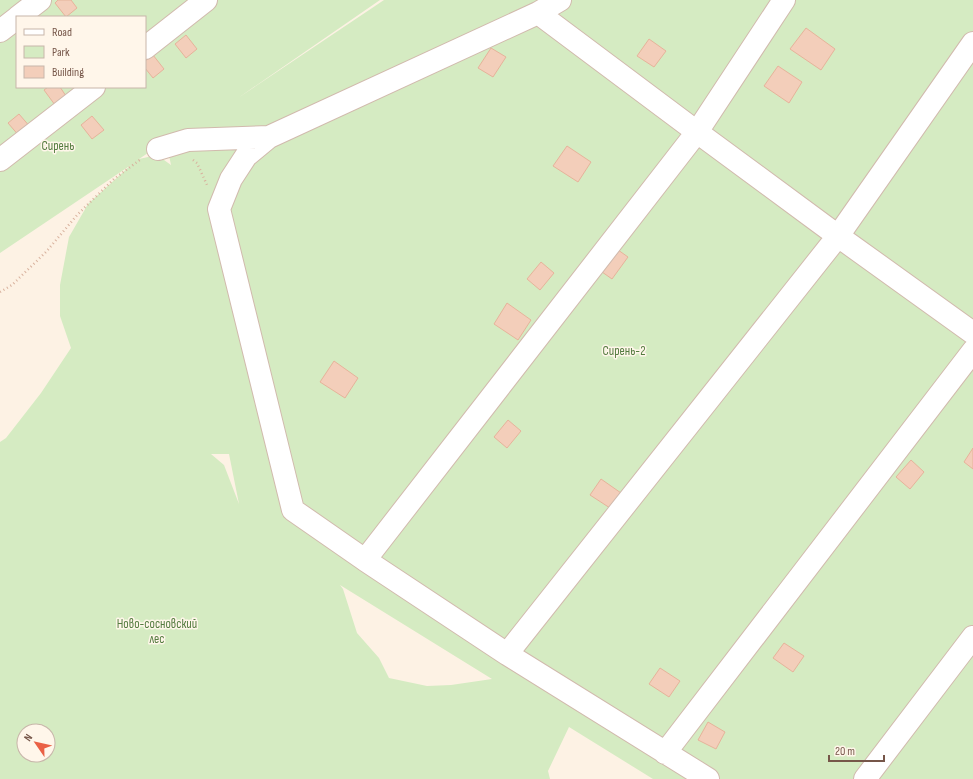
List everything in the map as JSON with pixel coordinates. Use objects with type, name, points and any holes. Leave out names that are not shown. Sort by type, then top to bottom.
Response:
[{"type":"lane","points":[[18,16],[40,0]]},
{"type":"lane","points":[[146,47],[206,0]]},
{"type":"lane","points":[[560,0],[538,13],[269,137],[246,156],[231,179],[219,208],[293,510],[365,560],[507,654],[708,779]]},
{"type":"lane","points":[[365,560],[697,132],[784,0]]},
{"type":"lane","points":[[538,13],[838,236],[973,333]]},
{"type":"lane","points":[[0,31],[16,18]]},
{"type":"lane","points":[[507,654],[838,236],[973,43]]},
{"type":"lane","points":[[0,160],[93,88]]},
{"type":"lane","points":[[168,146],[188,140],[269,137]]},
{"type":"lane","points":[[665,753],[973,351]]},
{"type":"lane","points":[[865,779],[973,637]]},
{"type":"path","points":[[0,292],[12,285],[46,252],[78,214],[114,179],[133,164],[168,146],[197,163],[219,208]]},
{"type":"green space","name":"Сирень-2","points":[[0,0],[380,0],[238,98],[384,0],[973,0],[973,779],[653,779],[569,727],[548,771],[550,779],[0,779],[0,442],[6,438],[41,393],[71,348],[60,316],[60,285],[69,237],[88,204],[131,165],[0,253]],"holes":[[[166,141],[171,165],[157,155],[139,159]],[[211,454],[229,454],[239,504],[224,465]],[[340,585],[492,679],[451,685],[427,686],[389,678],[379,658],[357,633],[343,589]]]},
{"type":"building","points":[[58,0],[71,0],[77,8],[65,16],[55,3]]},
{"type":"building","points":[[806,28],[835,49],[821,70],[790,49]]},
{"type":"building","points":[[186,35],[197,49],[186,58],[175,44]]},
{"type":"building","points":[[649,39],[666,51],[654,67],[637,56]]},
{"type":"building","points":[[491,48],[506,57],[493,77],[478,68]]},
{"type":"building","points":[[153,55],[164,69],[153,78],[146,69],[146,60]]},
{"type":"building","points":[[778,66],[802,82],[789,103],[764,86]]},
{"type":"building","points":[[47,88],[61,88],[66,96],[55,105],[44,90]]},
{"type":"building","points":[[19,114],[31,128],[20,137],[8,123]]},
{"type":"building","points":[[92,116],[104,130],[92,139],[81,125]]},
{"type":"building","points":[[567,146],[591,162],[578,182],[553,166]]},
{"type":"building","points":[[611,245],[628,257],[612,279],[595,267]]},
{"type":"building","points":[[541,262],[554,273],[540,290],[527,279]]},
{"type":"building","points":[[507,303],[531,320],[518,340],[494,324]]},
{"type":"building","points":[[334,361],[358,378],[345,398],[320,382]]},
{"type":"building","points":[[508,420],[521,431],[507,448],[494,437]]},
{"type":"building","points":[[973,448],[973,469],[964,462]]},
{"type":"building","points":[[911,460],[924,472],[910,489],[896,477]]},
{"type":"building","points":[[601,479],[621,493],[610,508],[590,495]]},
{"type":"building","points":[[784,643],[804,656],[793,672],[773,658]]},
{"type":"building","points":[[660,668],[680,681],[669,697],[649,684]]},
{"type":"building","points":[[708,722],[725,732],[716,749],[698,740]]},
{"type":"park label","name":"Сирень","points":[[58,145]]},
{"type":"park label","name":"Ново-сосновский лес","points":[[157,630]]}]
